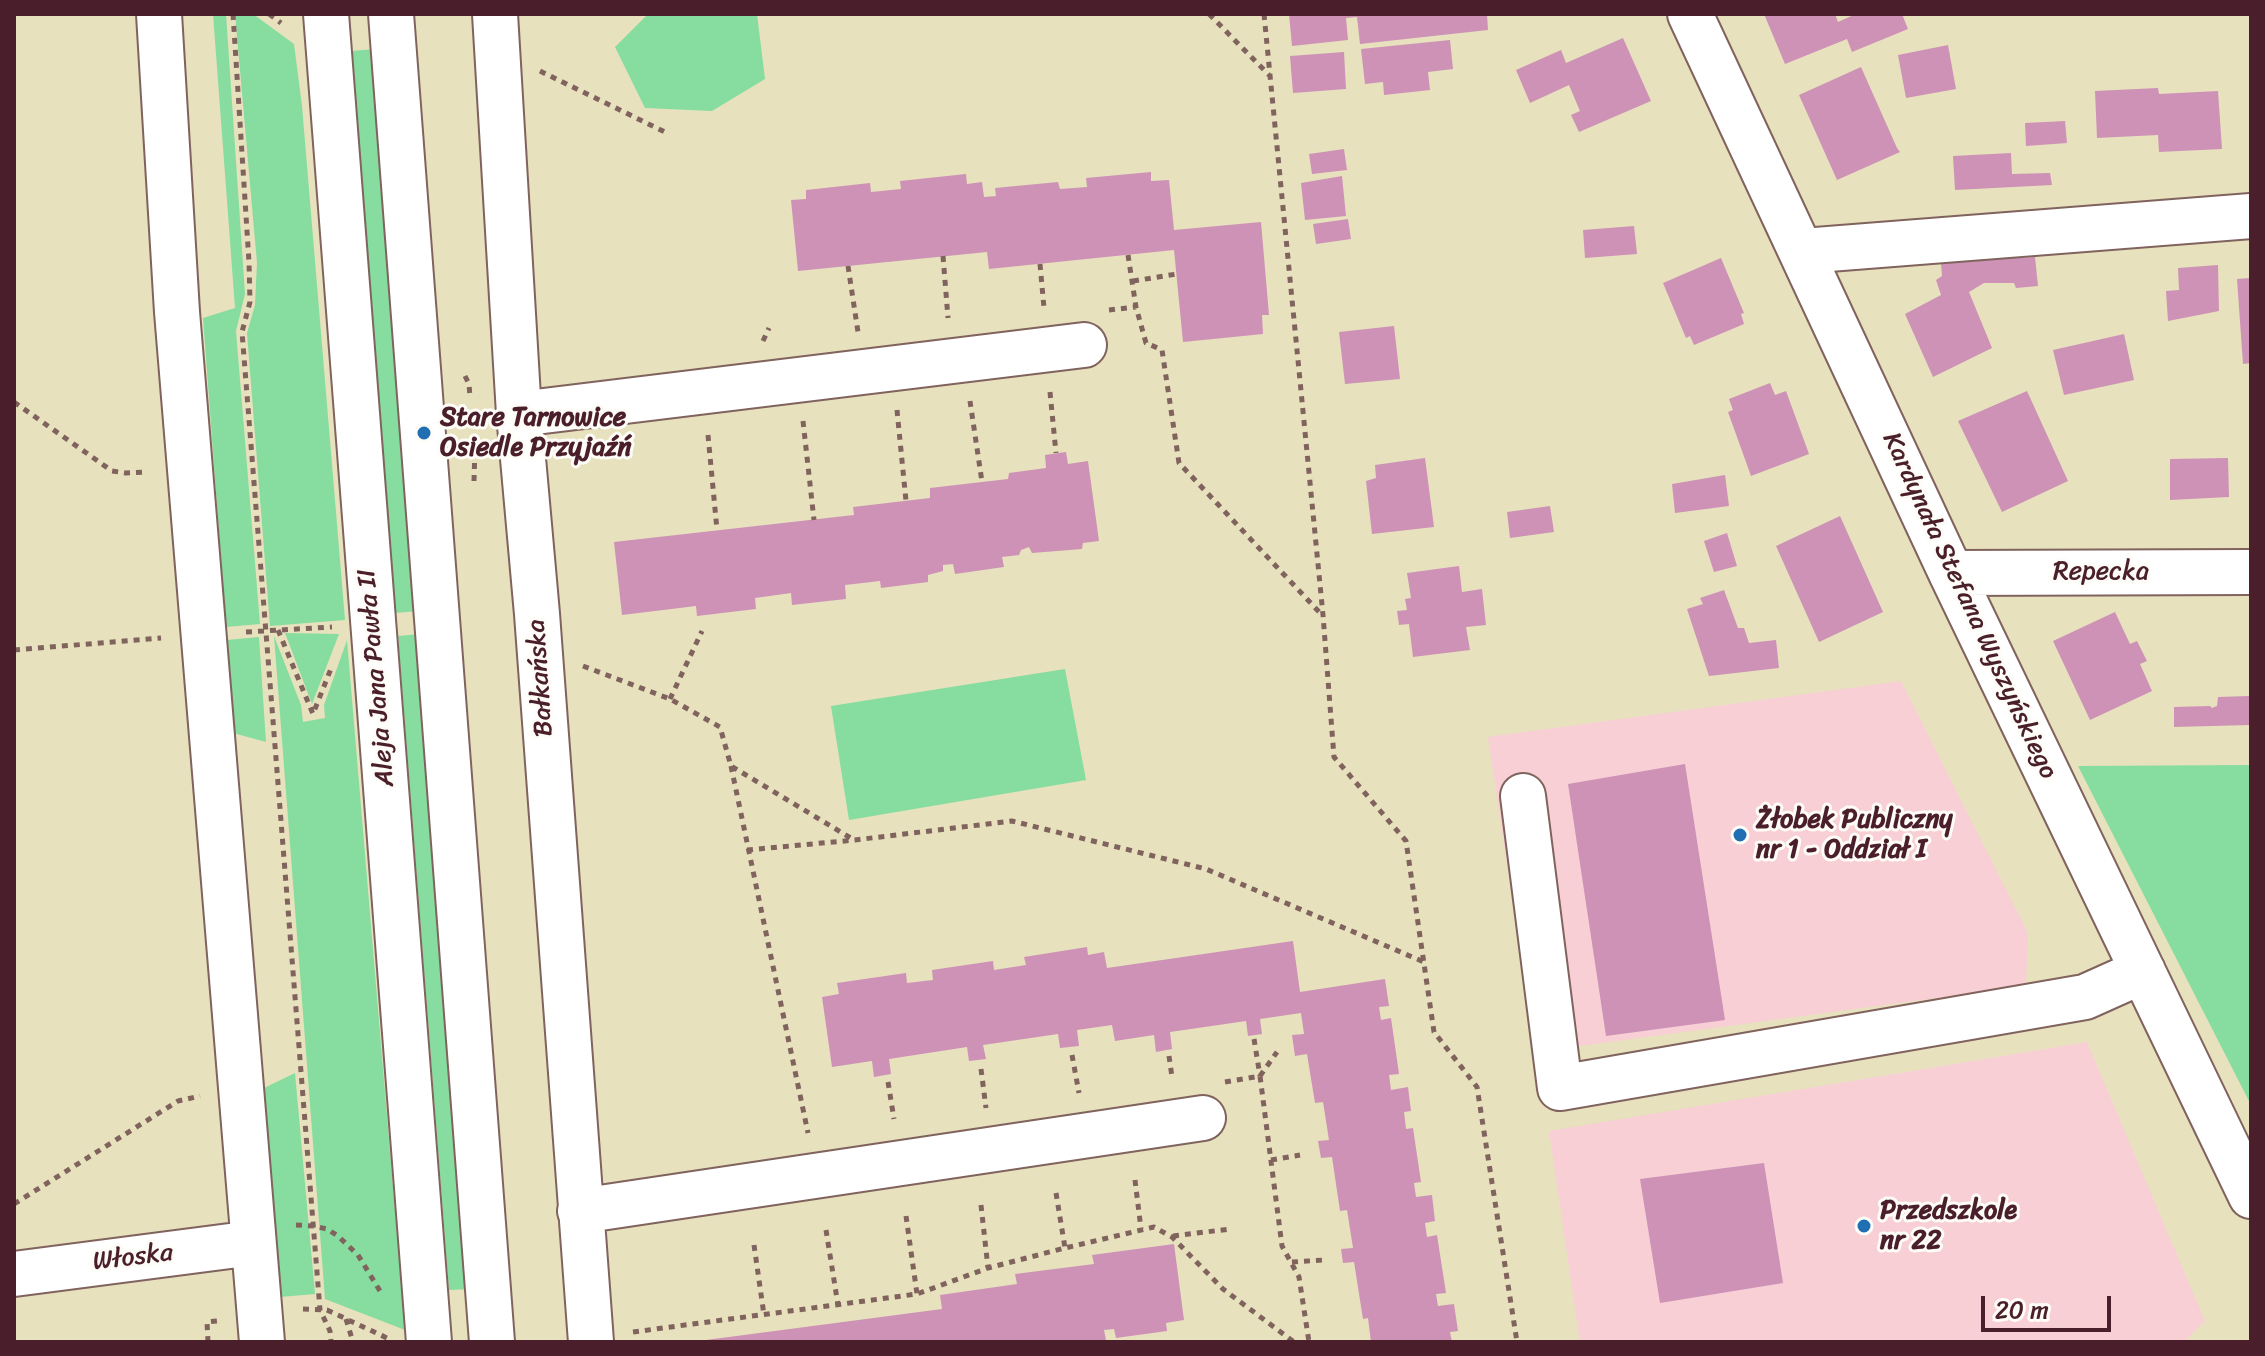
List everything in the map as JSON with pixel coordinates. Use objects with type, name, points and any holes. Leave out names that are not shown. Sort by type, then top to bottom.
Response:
[{"type":"street","points":[[159,14],[177,312],[262,1342]]},
{"type":"street","name":"Aleja Jana Pawła II","points":[[326,14],[429,1342]]},
{"type":"street","points":[[391,14],[492,1342]]},
{"type":"street","name":"Bałkańska","points":[[495,14],[519,414],[538,629],[580,1211],[607,1338]]},
{"type":"street","name":"Kardynała Stefana Wyszyńskiego","points":[[1690,14],[1951,573],[2251,1196]]},
{"type":"street","points":[[1803,251],[2251,216]]},
{"type":"street","points":[[519,414],[1084,345]]},
{"type":"street","name":"Repecka","points":[[1951,573],[2251,572]]},
{"type":"street","points":[[1523,796],[1560,1088],[2085,997],[2143,971]]},
{"type":"street","points":[[580,1211],[1210,1101]]},
{"type":"street","name":"Włoska","points":[[14,1274],[252,1237]]},
{"type":"path","points":[[233,14],[249,262],[250,302],[242,332],[320,1310],[330,1331],[331,1342]]},
{"type":"path","points":[[1209,14],[1270,75]]},
{"type":"path","points":[[1264,14],[1334,757],[1406,841],[1434,1032],[1477,1087],[1517,1342]]},
{"type":"path","points":[[539,70],[667,133]]},
{"type":"path","points":[[1128,255],[1136,307],[1146,343],[1162,350],[1179,463],[1323,615]]},
{"type":"path","points":[[943,256],[949,326]]},
{"type":"path","points":[[1040,264],[1045,317]]},
{"type":"path","points":[[848,266],[858,336]]},
{"type":"path","points":[[1133,281],[1177,274]]},
{"type":"path","points":[[759,349],[769,328]]},
{"type":"path","points":[[1050,387],[1056,453]]},
{"type":"path","points":[[969,396],[982,482]]},
{"type":"path","points":[[14,402],[112,471],[191,470]]},
{"type":"path","points":[[897,405],[906,501]]},
{"type":"path","points":[[803,416],[814,520]]},
{"type":"path","points":[[708,426],[717,530]]},
{"type":"path","points":[[239,633],[333,627]]},
{"type":"path","points":[[278,630],[313,714],[335,655]]},
{"type":"path","points":[[670,699],[702,631]]},
{"type":"path","points":[[14,650],[166,638]]},
{"type":"path","points":[[576,663],[670,699],[720,727],[731,766],[808,1134]]},
{"type":"path","points":[[731,766],[855,840]]},
{"type":"path","points":[[747,850],[1012,821],[1206,869],[1425,963]]},
{"type":"path","points":[[1254,1039],[1282,1246],[1299,1277],[1309,1342]]},
{"type":"path","points":[[1210,1101],[1260,1076],[1277,1052]]},
{"type":"path","points":[[1072,1055],[1081,1106]]},
{"type":"path","points":[[1169,1056],[1173,1079]]},
{"type":"path","points":[[981,1069],[988,1121]]},
{"type":"path","points":[[888,1082],[895,1122]]},
{"type":"path","points":[[14,1204],[178,1101],[221,1090],[241,1089]]},
{"type":"path","points":[[1271,1160],[1300,1155]]},
{"type":"path","points":[[1135,1180],[1141,1229]]},
{"type":"path","points":[[1056,1193],[1065,1248]]},
{"type":"path","points":[[981,1205],[988,1268]]},
{"type":"path","points":[[906,1216],[917,1294]]},
{"type":"path","points":[[252,1237],[297,1225],[327,1229],[358,1255],[381,1294]]},
{"type":"path","points":[[607,1338],[917,1294],[988,1268],[1154,1227],[1172,1237],[1223,1289],[1294,1342]]},
{"type":"path","points":[[1172,1237],[1230,1229]]},
{"type":"path","points":[[826,1230],[838,1305]]},
{"type":"path","points":[[754,1245],[764,1315]]},
{"type":"path","points":[[1292,1262],[1324,1260]]},
{"type":"path","points":[[292,1309],[327,1310],[394,1342]]},
{"type":"path","points":[[345,1318],[353,1342]]},
{"type":"shaded area","name":"Żłobek Publiczny nr 1 - Oddział I","points":[[1901,681],[2028,933],[2026,986],[1535,1052],[1488,737]]},
{"type":"shaded area","name":"Przedszkole nr 22","points":[[2087,1042],[2205,1321],[2184,1342],[1580,1342],[1549,1131]]},
{"type":"green space","points":[[213,14],[226,14],[245,294],[236,331],[260,624],[226,627],[203,318],[235,308]]},
{"type":"green space","points":[[235,14],[253,14],[294,44],[302,106],[345,620],[270,626],[247,333],[255,305],[257,263]]},
{"type":"green space","points":[[648,14],[757,14],[765,79],[712,111],[645,108],[615,47]]},
{"type":"green space","points":[[376,49],[419,611],[394,613],[351,51]]},
{"type":"green space","points":[[285,633],[339,634],[312,704]]},
{"type":"green space","points":[[420,634],[471,1289],[449,1290],[398,636]]},
{"type":"green space","points":[[274,636],[301,705],[303,722],[325,718],[324,705],[347,640],[405,1330],[325,1299]]},
{"type":"green space","points":[[259,637],[266,742],[233,733],[227,640]]},
{"type":"green space","points":[[1065,669],[1086,780],[849,820],[831,706]]},
{"type":"green space","points":[[2251,765],[2251,1105],[2078,766]]},
{"type":"green space","points":[[295,1073],[315,1294],[280,1297],[260,1090]]},
{"type":"building","points":[[1289,14],[1487,14],[1488,30],[1360,44],[1357,17],[1346,18],[1348,40],[1292,46]]},
{"type":"building","points":[[1764,14],[1835,14],[1838,22],[1856,14],[1902,14],[1908,29],[1852,52],[1847,39],[1785,64]]},
{"type":"building","points":[[1623,38],[1651,101],[1579,132],[1571,115],[1580,111],[1569,85],[1530,103],[1516,70],[1561,50],[1566,63]]},
{"type":"building","points":[[1450,40],[1453,69],[1428,72],[1430,90],[1384,95],[1383,82],[1365,84],[1361,49]]},
{"type":"building","points":[[1948,45],[1956,89],[1906,98],[1898,55]]},
{"type":"building","points":[[1344,52],[1346,89],[1293,93],[1290,56]]},
{"type":"building","points":[[1861,67],[1900,152],[1837,180],[1799,95]]},
{"type":"building","points":[[2158,88],[2159,94],[2218,91],[2222,149],[2159,152],[2158,135],[2097,138],[2095,91]]},
{"type":"building","points":[[2065,121],[2067,143],[2026,146],[2025,123]]},
{"type":"building","points":[[1344,149],[1347,170],[1312,174],[1309,154]]},
{"type":"building","points":[[2011,153],[2012,174],[2050,173],[2052,185],[1955,190],[1953,156]]},
{"type":"building","points":[[1151,172],[1151,181],[1169,180],[1174,230],[1261,222],[1269,315],[1262,315],[1263,334],[1183,342],[1174,250],[989,269],[987,252],[798,271],[791,200],[806,199],[806,190],[870,183],[871,192],[901,189],[900,181],[966,174],[967,184],[982,182],[984,197],[996,196],[995,188],[1058,182],[1060,189],[1087,187],[1086,178]]},
{"type":"building","points":[[1342,176],[1346,216],[1305,220],[1301,183]]},
{"type":"building","points":[[1348,219],[1351,239],[1316,244],[1313,224]]},
{"type":"building","points":[[1634,226],[1637,254],[1585,258],[1583,230]]},
{"type":"building","points":[[2035,257],[2038,286],[2016,288],[2014,283],[1984,283],[1969,292],[1992,348],[1933,377],[1905,314],[1941,295],[1936,280],[1942,276],[1941,263]]},
{"type":"building","points":[[1721,258],[1744,313],[1741,314],[1744,324],[1694,345],[1690,336],[1686,338],[1663,283]]},
{"type":"building","points":[[2218,265],[2219,311],[2168,321],[2166,291],[2179,290],[2178,268]]},
{"type":"building","points":[[2251,278],[2251,363],[2243,364],[2237,279]]},
{"type":"building","points":[[1394,326],[1400,379],[1345,384],[1339,332]]},
{"type":"building","points":[[2124,334],[2134,380],[2064,395],[2053,350]]},
{"type":"building","points":[[1770,383],[1775,395],[1786,391],[1809,454],[1751,476],[1728,412],[1733,410],[1729,399]]},
{"type":"building","points":[[2027,391],[2068,481],[2002,512],[1958,421]]},
{"type":"building","points":[[1066,452],[1068,464],[1088,461],[1099,541],[1083,543],[1082,549],[1032,553],[1029,547],[1021,550],[1019,555],[1002,557],[1004,567],[955,574],[953,564],[943,565],[943,571],[928,575],[928,582],[881,588],[880,581],[845,585],[846,599],[792,605],[791,593],[755,598],[756,609],[697,616],[696,606],[622,615],[614,542],[854,515],[853,507],[930,498],[930,488],[1008,479],[1009,473],[1046,468],[1045,455]]},
{"type":"building","points":[[1425,458],[1434,527],[1372,534],[1366,481],[1376,478],[1375,465]]},
{"type":"building","points":[[2228,458],[2229,497],[2170,500],[2170,459]]},
{"type":"building","points":[[1725,475],[1729,506],[1675,513],[1672,484]]},
{"type":"building","points":[[1550,506],[1554,532],[1510,538],[1507,512]]},
{"type":"building","points":[[1840,516],[1883,612],[1819,642],[1776,546]]},
{"type":"building","points":[[1727,533],[1737,566],[1714,572],[1704,541]]},
{"type":"building","points":[[1459,566],[1462,592],[1482,589],[1486,625],[1466,627],[1470,650],[1413,657],[1409,624],[1399,625],[1397,611],[1407,610],[1405,599],[1411,598],[1407,573]]},
{"type":"building","points":[[1724,590],[1738,628],[1744,628],[1749,643],[1776,640],[1779,668],[1709,676],[1687,609],[1703,604],[1700,598]]},
{"type":"building","points":[[2115,612],[2130,644],[2137,641],[2147,661],[2140,664],[2152,691],[2090,720],[2053,641]]},
{"type":"building","points":[[2249,696],[2250,725],[2174,727],[2174,707],[2212,708],[2217,706],[2218,697]]},
{"type":"building","points":[[1685,764],[1725,1020],[1606,1036],[1568,784]]},
{"type":"building","points":[[1293,941],[1300,992],[1385,979],[1389,1006],[1379,1007],[1381,1020],[1391,1018],[1399,1074],[1389,1075],[1391,1090],[1408,1087],[1411,1111],[1404,1112],[1406,1129],[1413,1128],[1421,1182],[1414,1183],[1416,1197],[1432,1195],[1435,1221],[1425,1223],[1427,1237],[1437,1235],[1446,1293],[1436,1294],[1438,1306],[1454,1304],[1458,1331],[1450,1332],[1452,1342],[1371,1342],[1368,1318],[1363,1319],[1354,1262],[1343,1263],[1341,1249],[1353,1248],[1347,1210],[1340,1211],[1332,1157],[1321,1158],[1318,1141],[1329,1140],[1323,1102],[1315,1103],[1307,1054],[1295,1056],[1292,1035],[1304,1034],[1301,1013],[1260,1019],[1262,1034],[1248,1036],[1246,1021],[1170,1032],[1172,1049],[1156,1052],[1154,1035],[1115,1041],[1112,1025],[1077,1030],[1079,1046],[1060,1048],[1058,1034],[983,1045],[986,1059],[969,1061],[967,1047],[889,1059],[891,1074],[874,1077],[872,1061],[832,1067],[822,997],[839,994],[837,983],[906,973],[907,983],[933,980],[932,970],[993,961],[994,970],[1026,965],[1024,957],[1087,947],[1088,955],[1104,952],[1107,968]]},
{"type":"building","points":[[1764,1163],[1783,1283],[1660,1303],[1640,1179]]},
{"type":"building","points":[[1174,1244],[1184,1320],[1166,1323],[1167,1331],[1116,1338],[1114,1329],[1104,1330],[1106,1340],[1091,1342],[706,1342],[942,1309],[940,1295],[1017,1284],[1015,1274],[1094,1264],[1092,1255]]},
{"type":"place","name":"Stare Tarnowice Osiedle Przyjaźń","points":[[424,433]]},
{"type":"place","name":"Żłobek Publiczny nr 1 - Oddział I","points":[[1740,835]]},
{"type":"place","name":"Przedszkole nr 22","points":[[1864,1226]]}]
